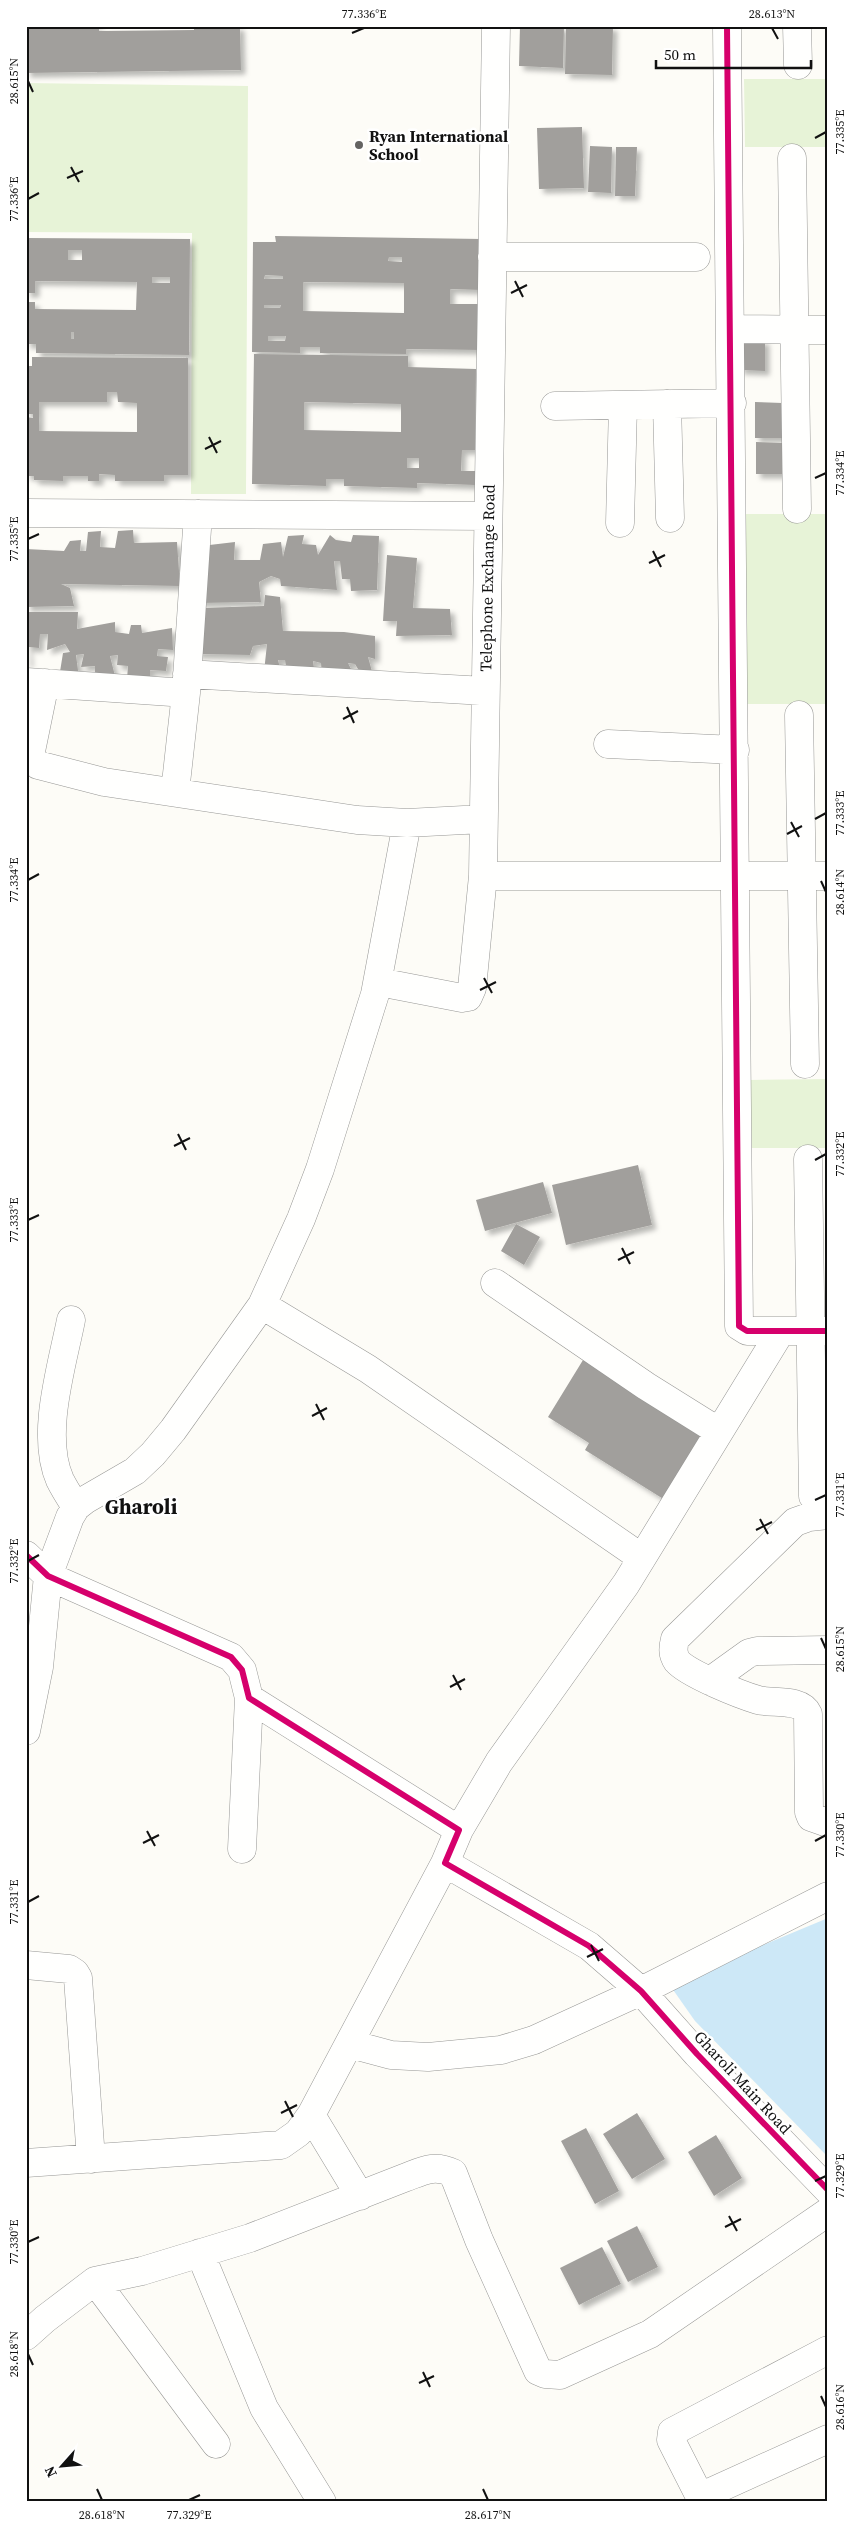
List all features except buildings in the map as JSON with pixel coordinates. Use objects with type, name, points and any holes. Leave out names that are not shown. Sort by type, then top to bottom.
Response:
[{"type":"street","name":"Telephone Exchange Road","points":[[378,982],[462,998],[468,997],[472,988],[482,876],[496,26]]},
{"type":"street","points":[[727,26],[740,1326],[747,1331],[819,1331]]},
{"type":"street","points":[[797,26],[798,65]]},
{"type":"street","points":[[792,158],[797,510]]},
{"type":"street","points":[[492,257],[696,257]]},
{"type":"street","points":[[731,329],[828,330]]},
{"type":"street","points":[[555,406],[732,403]]},
{"type":"street","points":[[667,404],[670,518]]},
{"type":"street","points":[[620,523],[623,405]]},
{"type":"street","points":[[26,513],[488,516]]},
{"type":"street","points":[[176,792],[187,684],[198,514]]},
{"type":"street","points":[[483,819],[407,823],[357,820],[104,782],[33,761],[30,756],[35,682],[485,691]]},
{"type":"street","points":[[799,715],[815,876],[805,1064]]},
{"type":"street","points":[[608,744],[735,750]]},
{"type":"street","points":[[26,1731],[39,1667],[48,1576],[70,1517],[76,1507],[135,1471],[153,1454],[173,1430],[262,1305],[301,1219],[320,1169],[378,982],[407,823]]},
{"type":"street","points":[[482,876],[815,876]]},
{"type":"street","points":[[808,1159],[819,1331],[820,1506],[808,1517],[795,1522],[674,1639],[672,1647],[679,1663],[710,1681],[760,1700],[797,1704],[806,1709],[808,1714],[809,1812],[811,1817],[828,1823]]},
{"type":"street","points":[[495,1283],[646,1386],[718,1431]]},
{"type":"street","points":[[262,1305],[368,1369],[642,1558]]},
{"type":"street","points":[[71,1320],[52,1418],[53,1449],[60,1479],[76,1507]]},
{"type":"street","points":[[26,2163],[281,2145],[298,2133],[311,2114],[350,2044],[445,1863],[459,1830],[499,1762],[626,1584],[781,1331]]},
{"type":"street","points":[[26,1555],[48,1576],[231,1657],[242,1670],[249,1698],[242,1850]]},
{"type":"street","points":[[710,1681],[749,1653],[757,1651],[828,1650]]},
{"type":"street","points":[[249,1698],[459,1830]]},
{"type":"street","name":"Gharoli Main Road","points":[[445,1863],[589,1946],[641,1991],[697,2054],[828,2190]]},
{"type":"street","points":[[350,2044],[391,2055],[428,2057],[501,2050],[534,2040],[641,1991],[828,1896]]},
{"type":"street","points":[[26,1964],[69,1969],[75,1972],[78,1978],[91,2159]]},
{"type":"street","points":[[311,2114],[360,2196]]},
{"type":"street","points":[[26,2336],[95,2281],[142,2271],[250,2238],[427,2169],[442,2168],[454,2173],[478,2240],[538,2371],[545,2374],[560,2375],[650,2334],[828,2212]]},
{"type":"street","points":[[200,2253],[264,2408],[322,2502]]},
{"type":"street","points":[[95,2281],[216,2444]]},
{"type":"street","points":[[828,2350],[672,2432],[670,2435],[699,2495],[702,2496],[828,2439]]},
{"type":"green space","points":[[744,79],[828,79],[828,147],[745,147]]},
{"type":"green space","points":[[26,83],[248,86],[246,494],[191,494],[192,233],[26,232]]},
{"type":"green space","points":[[744,514],[828,514],[828,704],[745,704]]},
{"type":"green space","points":[[828,1079],[828,1148],[749,1148],[748,1080]]},
{"type":"water","points":[[828,1918],[828,2157],[695,2021],[669,1984]]},
{"type":"cycle path","points":[[727,26],[739,1326],[747,1331],[828,1331]]},
{"type":"cycle path","points":[[26,1555],[48,1576],[231,1657],[242,1670],[249,1698],[459,1830],[445,1863],[589,1946],[641,1991],[697,2054],[828,2190]]},
{"type":"place","name":"Ryan International School","points":[[359,145]]},
{"type":"district","name":"Gharoli","points":[[141,1506]]}]
